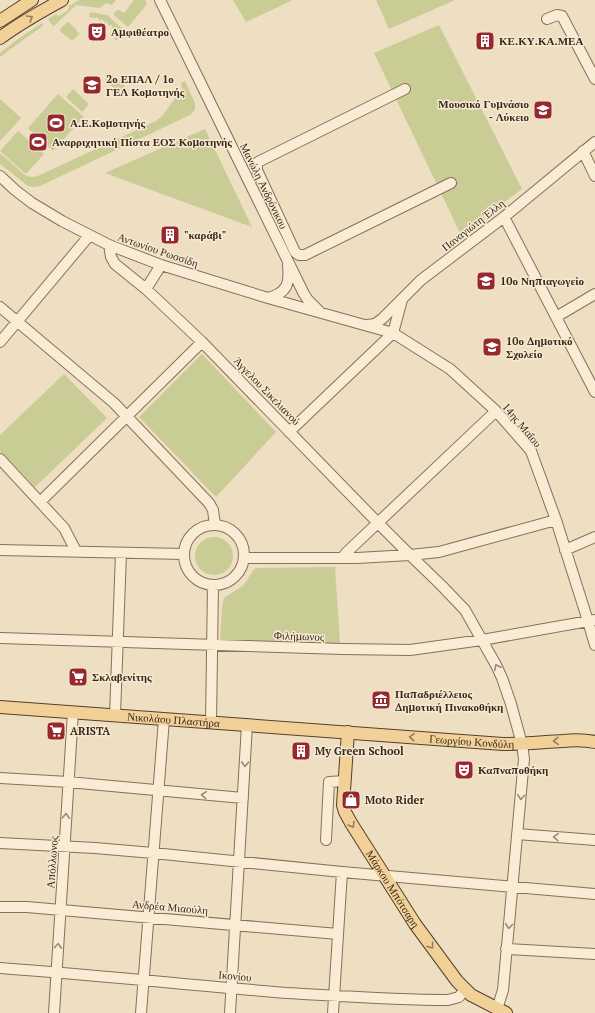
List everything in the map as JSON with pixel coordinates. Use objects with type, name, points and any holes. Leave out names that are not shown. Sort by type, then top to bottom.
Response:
[{"type":"main road","points":[[0,21],[32,0]]},
{"type":"main road","points":[[0,38],[22,23],[62,0]]},
{"type":"main road","name":"Νικολάου Πλαστήρα","points":[[0,707],[348,732]]},
{"type":"main road","name":"Γεωργίου Κονδύλη","points":[[348,732],[503,744],[574,740],[595,742]]},
{"type":"main road","name":"Μάρκου Μπότσαρη","points":[[348,732],[343,805],[345,812],[415,924],[454,977],[465,989],[478,999],[501,1011]]},
{"type":"street","name":"Μανώλη Ανδρόνικου","points":[[160,0],[308,300],[322,313]]},
{"type":"street","points":[[547,19],[557,15],[564,18],[595,79]]},
{"type":"street","points":[[405,88],[260,160],[257,164],[256,167],[258,173],[294,249],[297,254],[302,256],[305,255],[451,183]]},
{"type":"street","name":"Παναγιώτη Έλλη","points":[[366,325],[374,324],[382,319],[421,280],[504,217],[595,142]]},
{"type":"street","points":[[583,151],[595,176]]},
{"type":"street","name":"Αντωνίου Ρωσσίδη","points":[[0,176],[32,203],[109,246],[161,265],[322,313]]},
{"type":"street","points":[[264,213],[274,207]]},
{"type":"street","points":[[504,217],[595,392]]},
{"type":"street","points":[[0,342],[89,236]]},
{"type":"street","name":"Άγγελου Σικελιανού","points":[[109,246],[111,257],[115,264],[146,289],[202,342],[465,610],[502,678],[522,744],[524,763],[501,1011]]},
{"type":"street","points":[[268,298],[282,292],[286,287],[289,274],[288,261]]},
{"type":"street","points":[[146,289],[161,265]]},
{"type":"street","points":[[556,317],[595,294]]},
{"type":"street","points":[[289,432],[393,333],[402,298]]},
{"type":"street","points":[[0,307],[127,416],[209,503],[213,510],[215,525]]},
{"type":"street","name":"14ης Μαΐου","points":[[322,313],[393,333],[450,369],[496,410],[531,451],[556,520],[565,550],[592,620],[595,645]]},
{"type":"street","points":[[40,502],[202,342]]},
{"type":"street","points":[[342,558],[496,410]]},
{"type":"street","points":[[0,459],[67,532],[76,551]]},
{"type":"street","points":[[244,558],[342,558],[410,555],[446,551],[556,520]]},
{"type":"street","points":[[215,525],[220,525],[230,529],[238,536],[243,546],[244,558],[241,569],[237,575],[232,579],[212,585],[202,582],[192,575],[186,565],[184,554],[185,546],[194,533],[200,528],[215,525]]},
{"type":"street","points":[[565,550],[595,537]]},
{"type":"street","points":[[0,550],[184,554]]},
{"type":"street","points":[[115,715],[121,552]]},
{"type":"street","points":[[211,722],[212,585]]},
{"type":"street","name":"Φιλήμωνος","points":[[0,638],[410,650],[482,640],[592,620]]},
{"type":"street","name":"Απόλλωνος","points":[[54,1013],[73,712]]},
{"type":"street","points":[[141,1013],[164,719]]},
{"type":"street","points":[[230,1013],[247,725]]},
{"type":"street","points":[[0,778],[68,782],[243,798]]},
{"type":"street","points":[[326,840],[329,782],[345,781]]},
{"type":"street","points":[[517,834],[595,840]]},
{"type":"street","points":[[0,844],[153,853],[342,872],[595,894]]},
{"type":"street","points":[[333,1013],[342,872]]},
{"type":"street","name":"Ανδρέα Μιαούλη","points":[[0,907],[27,907],[338,934]]},
{"type":"street","points":[[506,949],[595,954]]},
{"type":"street","name":"Ικονίου","points":[[0,968],[334,996],[448,1000],[459,997],[463,994],[465,989]]},
{"type":"green space","points":[[80,0],[116,0],[112,5],[106,4],[99,8],[76,5],[54,26],[52,25],[48,19],[56,14],[59,16],[68,10],[69,6]]},
{"type":"green space","points":[[134,0],[145,0],[147,4],[129,26],[127,26],[114,15],[114,13],[119,10],[124,13]]},
{"type":"green space","points":[[233,0],[293,0],[246,22]]},
{"type":"green space","points":[[376,0],[455,0],[389,29]]},
{"type":"green space","points":[[91,12],[107,15],[124,30],[116,41],[114,38],[117,28],[116,27],[113,29],[111,24],[109,26],[106,21],[105,23],[102,19],[100,21],[97,17],[89,17]]},
{"type":"green space","points":[[67,22],[80,33],[72,41],[60,31],[60,29]]},
{"type":"green space","points":[[42,23],[43,26],[0,57],[0,53]]},
{"type":"green space","points":[[439,25],[522,189],[461,235],[374,53]]},
{"type":"green space","points":[[110,73],[125,86],[119,93],[105,80]]},
{"type":"green space","points":[[185,81],[195,103],[195,110],[190,115],[40,186],[28,186],[0,164],[0,153],[25,175],[33,177],[40,175],[156,121],[163,115],[182,89],[181,83]]},
{"type":"green space","points":[[73,89],[89,104],[82,112],[66,97]]},
{"type":"green space","name":"Α.Ε.Κομοτηνής","points":[[58,94],[84,117],[53,151],[28,128]]},
{"type":"green space","points":[[0,99],[21,118],[0,141]]},
{"type":"green space","points":[[205,129],[252,227],[105,173]]},
{"type":"green space","points":[[18,131],[44,154],[26,174],[0,151]]},
{"type":"green space","points":[[202,354],[276,432],[216,497],[139,417]]},
{"type":"green space","points":[[64,374],[107,418],[35,487],[0,451],[0,435]]},
{"type":"green space","points":[[210,537],[218,537],[225,540],[230,545],[233,556],[230,567],[225,572],[218,575],[210,575],[203,572],[198,567],[195,560],[195,552],[198,545],[203,540]]},
{"type":"green space","points":[[335,567],[340,643],[224,642],[220,640],[224,598],[244,585],[254,569]]},
{"type":"place","name":"Αμφιθέατρο","points":[[97,32]]},
{"type":"place","name":"ΚΕ.ΚΥ.ΚΑ.ΜΕΑ","points":[[485,41]]},
{"type":"place","name":"2ο ΕΠΑΛ / 1ο ΓΕΛ Κομοτηνής","points":[[92,85]]},
{"type":"place","name":"Μουσικό Γυμνάσιο - Λύκειο","points":[[543,110]]},
{"type":"place","name":"Α.Ε.Κομοτηνής","points":[[56,123]]},
{"type":"place","name":"Αναρριχητική Πίστα ΕΟΣ Κομοτηνής","points":[[38,142]]},
{"type":"place","name":"\"καράβι\"","points":[[170,235]]},
{"type":"place","name":"10ο Νηπιαγωγείο","points":[[486,281]]},
{"type":"place","name":"10ο Δημοτικό Σχολείο","points":[[492,347]]},
{"type":"place","name":"Σκλαβενίτης","points":[[78,677]]},
{"type":"place","name":"Παπαδριέλλειος Δημοτική Πινακοθήκη","points":[[381,700]]},
{"type":"place","name":"ARISTA","points":[[56,731]]},
{"type":"place","name":"My Green School","points":[[301,751]]},
{"type":"place","name":"Καπναποθήκη","points":[[464,770]]},
{"type":"place","name":"Moto Rider","points":[[351,800]]}]
